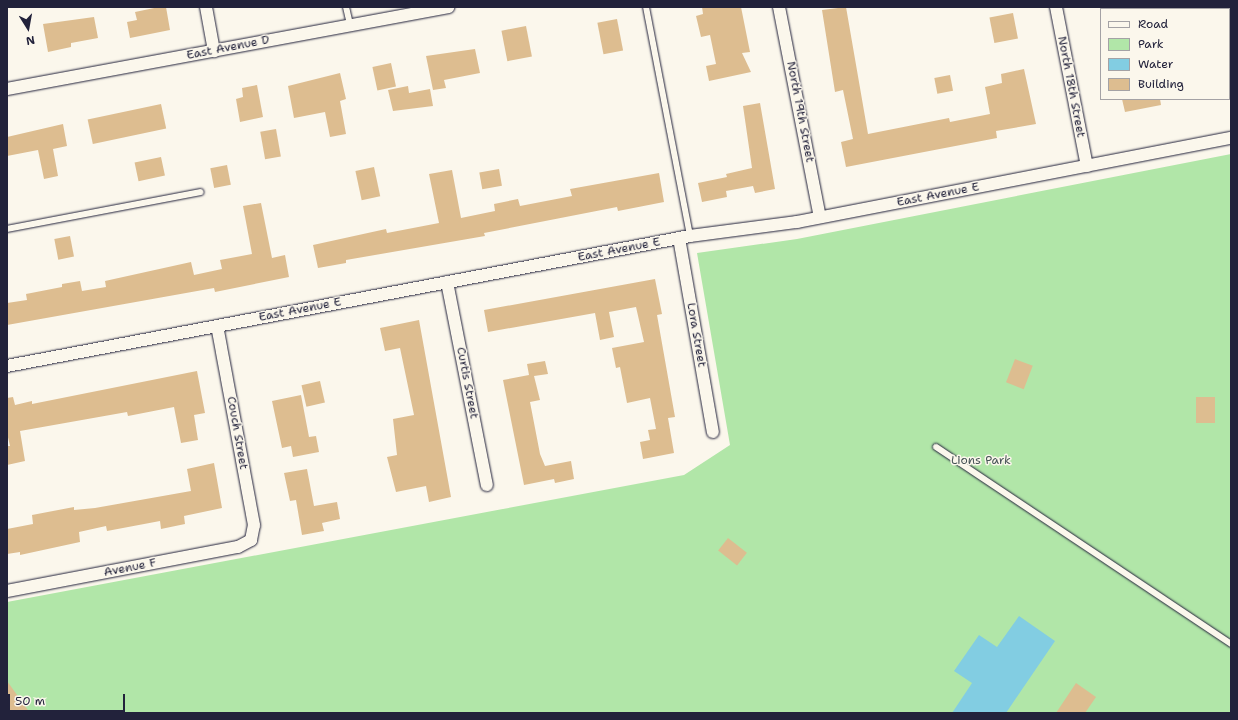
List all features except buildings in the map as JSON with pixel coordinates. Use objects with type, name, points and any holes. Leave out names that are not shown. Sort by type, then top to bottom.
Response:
[{"type":"street","points":[[206,7],[214,51]]},
{"type":"street","name":"East Avenue D","points":[[7,89],[448,7]]},
{"type":"street","name":"North 19th Street","points":[[779,7],[820,217]]},
{"type":"street","name":"North 18th Street","points":[[1056,7],[1087,166]]},
{"type":"street","name":"East Avenue E","points":[[7,366],[684,237],[820,217],[1231,138]]},
{"type":"street","name":"Lora Street","points":[[684,237],[713,432]]},
{"type":"street","name":"Curtis Street","points":[[447,282],[487,485]]},
{"type":"street","name":"Couch Street","points":[[217,326],[254,525],[251,540]]},
{"type":"street","name":"Avenue F","points":[[7,591],[238,547],[251,540]]},
{"type":"lane","points":[[346,7],[350,26]]},
{"type":"lane","points":[[646,7],[684,237]]},
{"type":"lane","points":[[7,228],[201,192]]},
{"type":"lane","points":[[936,447],[1231,644]]},
{"type":"green space","name":"Lions Park","points":[[1231,154],[1231,713],[7,713],[7,602],[684,475],[730,445],[697,253],[797,239]]},
{"type":"water","points":[[1019,616],[1055,641],[1006,713],[952,713],[972,683],[954,671],[979,635],[997,647]]}]
